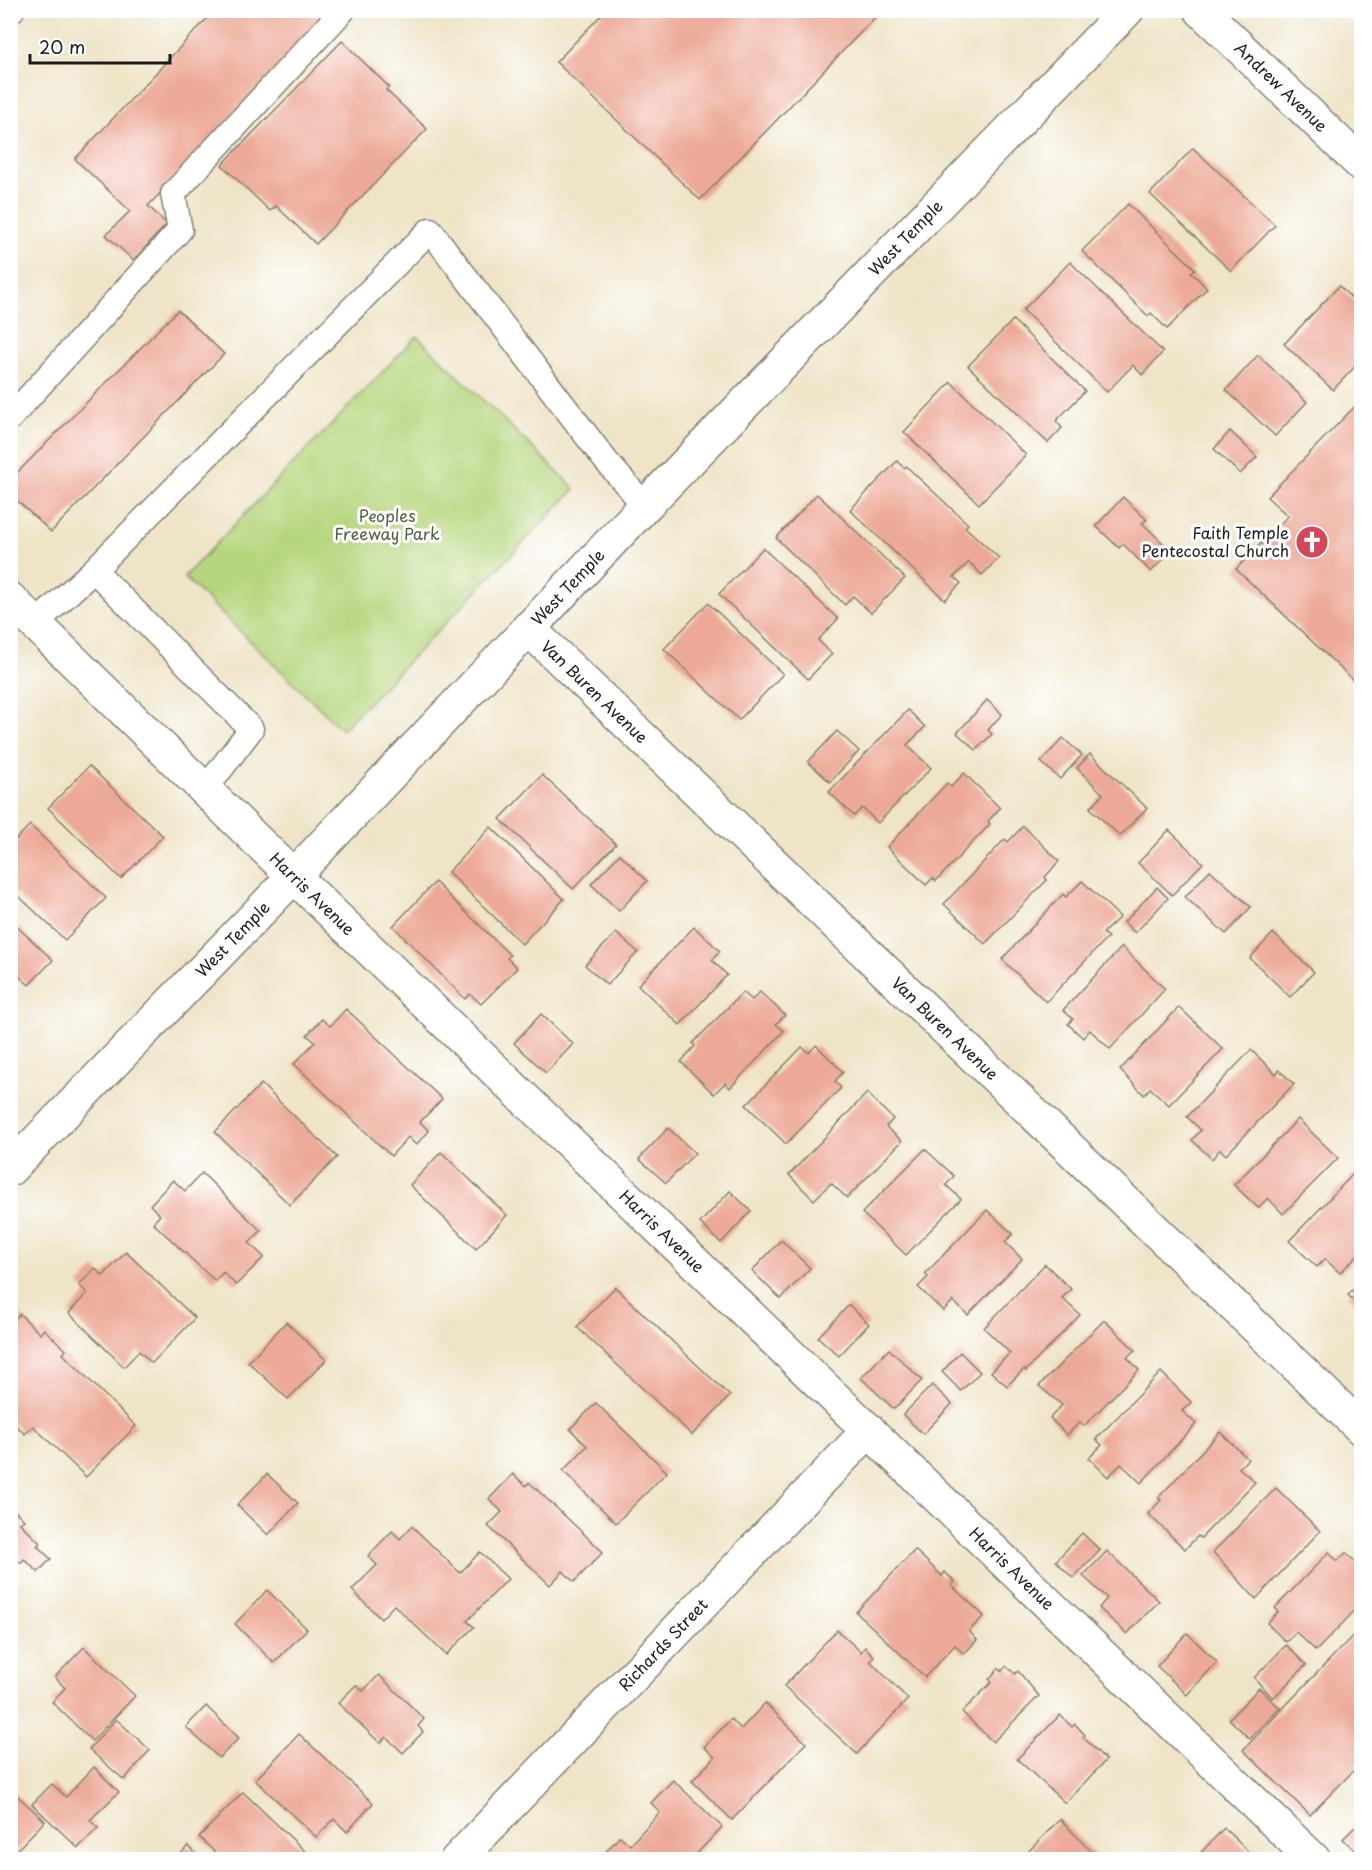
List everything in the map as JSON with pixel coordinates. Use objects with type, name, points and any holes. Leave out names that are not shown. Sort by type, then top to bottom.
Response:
[{"type":"street","name":"West Temple","points":[[10,1169],[645,506],[1127,10]]},
{"type":"street","name":"Andrew Avenue","points":[[1201,10],[1362,165]]},
{"type":"street","name":"Harris Avenue","points":[[10,599],[292,875],[1314,1860]]},
{"type":"street","name":"Van Buren Avenue","points":[[528,628],[1362,1429]]},
{"type":"street","name":"Richards Street","points":[[457,1860],[869,1430]]},
{"type":"lane","points":[[10,418],[180,230],[173,194],[343,10]]},
{"type":"lane","points":[[36,623],[94,570],[430,230],[606,461],[645,506]]},
{"type":"lane","points":[[94,570],[251,729],[205,790]]},
{"type":"green space","name":"Peoples Freeway Park","points":[[417,336],[575,489],[342,730],[184,577]]},
{"type":"building","points":[[215,10],[333,10],[148,206],[167,224],[133,260],[106,235],[130,211],[75,159]]},
{"type":"building","points":[[606,10],[882,10],[700,200],[556,62]]},
{"type":"building","points":[[342,41],[389,87],[386,90],[427,129],[316,244],[276,206],[270,211],[222,165]]},
{"type":"building","points":[[1193,148],[1275,225],[1231,271],[1150,194]]},
{"type":"building","points":[[1128,204],[1195,269],[1191,272],[1207,288],[1167,329],[1151,313],[1148,316],[1082,251]]},
{"type":"building","points":[[1070,262],[1163,352],[1142,375],[1133,365],[1107,392],[1023,310]]},
{"type":"building","points":[[1339,286],[1362,308],[1362,359],[1333,390],[1284,344]]},
{"type":"building","points":[[178,310],[224,354],[51,532],[10,494],[10,480]]},
{"type":"building","points":[[1013,320],[1085,391],[1056,421],[1062,428],[1048,443],[968,366]]},
{"type":"building","points":[[1258,355],[1307,402],[1275,436],[1226,390]]},
{"type":"building","points":[[951,382],[1026,455],[979,504],[904,432]]},
{"type":"building","name":"Faith Temple Pentecostal Church","points":[[1362,399],[1362,603],[1359,607],[1362,610],[1362,677],[1356,683],[1236,569],[1288,516],[1267,497]]},
{"type":"building","points":[[1230,431],[1257,457],[1240,474],[1214,449]]},
{"type":"building","points":[[897,461],[904,468],[906,466],[968,524],[965,527],[999,558],[982,575],[969,562],[954,577],[961,583],[945,600],[850,510]]},
{"type":"building","points":[[817,494],[905,578],[871,613],[853,596],[845,605],[776,538]]},
{"type":"building","points":[[1123,497],[1147,520],[1142,523],[1171,551],[1151,572],[1123,544],[1119,548],[1096,526]]},
{"type":"building","points":[[763,548],[838,619],[818,640],[832,654],[808,679],[719,594]]},
{"type":"building","points":[[708,603],[783,674],[739,720],[664,649]]},
{"type":"building","points":[[987,700],[1002,714],[988,730],[992,734],[976,750],[957,733]]},
{"type":"building","points":[[908,710],[925,727],[907,745],[931,768],[878,823],[862,808],[854,816],[829,792]]},
{"type":"building","points":[[837,731],[859,751],[830,782],[808,762]]},
{"type":"building","points":[[1063,738],[1082,755],[1060,779],[1041,762]]},
{"type":"building","points":[[1090,754],[1147,808],[1120,836],[1090,808],[1103,794],[1077,768]]},
{"type":"building","points":[[89,766],[163,836],[121,879],[48,808]]},
{"type":"building","points":[[964,773],[1000,808],[988,821],[990,824],[936,881],[933,878],[926,885],[887,847],[947,783],[951,787]]},
{"type":"building","points":[[542,775],[616,844],[573,889],[500,819]]},
{"type":"building","points":[[30,825],[106,898],[65,940],[10,888],[10,845]]},
{"type":"building","points":[[1023,826],[1059,861],[1045,877],[1047,880],[985,944],[944,904],[1005,839],[1008,842]]},
{"type":"building","points":[[491,827],[564,899],[522,944],[448,872]]},
{"type":"building","points":[[1169,830],[1203,863],[1172,895],[1138,863]]},
{"type":"building","points":[[620,854],[647,881],[619,911],[591,884]]},
{"type":"building","points":[[1210,870],[1251,907],[1226,934],[1185,897]]},
{"type":"building","points":[[1082,881],[1120,917],[1103,933],[1108,937],[1046,1002],[1002,959],[1063,894],[1066,897]]},
{"type":"building","points":[[435,882],[510,955],[507,958],[517,968],[481,1004],[470,994],[465,999],[393,926]]},
{"type":"building","points":[[1157,887],[1168,898],[1135,933],[1124,922]]},
{"type":"building","points":[[10,920],[53,960],[29,985],[20,977],[12,986],[10,984]]},
{"type":"building","points":[[694,927],[720,951],[712,960],[727,975],[680,1025],[638,985]]},
{"type":"building","points":[[616,933],[638,952],[607,985],[585,965]]},
{"type":"building","points":[[1273,933],[1314,972],[1290,997],[1250,958]]},
{"type":"building","points":[[1122,947],[1165,989],[1110,1049],[1090,1030],[1083,1038],[1068,1024],[1073,1019],[1063,1010]]},
{"type":"building","points":[[743,992],[752,1000],[760,992],[785,1015],[776,1024],[784,1031],[730,1088],[725,1083],[714,1094],[681,1062],[695,1046],[693,1043]]},
{"type":"building","points":[[1179,1007],[1223,1049],[1169,1105],[1150,1088],[1144,1095],[1120,1070]]},
{"type":"building","points":[[346,1009],[442,1099],[420,1122],[429,1131],[416,1145],[408,1137],[391,1156],[294,1064],[315,1042],[307,1035],[322,1019],[330,1026]]},
{"type":"building","points":[[541,1014],[573,1044],[546,1073],[514,1043]]},
{"type":"building","points":[[816,1045],[843,1072],[835,1081],[841,1088],[786,1144],[746,1105],[802,1047],[809,1053]]},
{"type":"building","points":[[1251,1050],[1276,1074],[1279,1070],[1294,1084],[1226,1155],[1220,1149],[1212,1159],[1192,1140],[1201,1130],[1187,1117]]},
{"type":"building","points":[[261,1084],[337,1157],[290,1205],[215,1132]]},
{"type":"building","points":[[867,1093],[893,1119],[886,1127],[902,1141],[847,1198],[831,1183],[814,1200],[789,1175]]},
{"type":"building","points":[[1298,1119],[1338,1158],[1283,1214],[1268,1198],[1258,1208],[1234,1185]]},
{"type":"building","points":[[668,1128],[695,1153],[666,1183],[639,1159]]},
{"type":"building","points":[[925,1149],[954,1176],[946,1185],[961,1199],[906,1255],[862,1213]]},
{"type":"building","points":[[441,1152],[507,1215],[476,1249],[410,1185]]},
{"type":"building","points":[[202,1173],[261,1231],[249,1243],[264,1257],[236,1285],[223,1272],[215,1281],[153,1223],[160,1215],[150,1205],[173,1180],[185,1191]]},
{"type":"building","points":[[1354,1173],[1362,1179],[1362,1250],[1340,1273],[1325,1259],[1317,1267],[1289,1241]]},
{"type":"building","points":[[730,1191],[751,1211],[721,1243],[700,1223]]},
{"type":"building","points":[[987,1210],[1013,1234],[1005,1242],[1022,1259],[968,1315],[953,1301],[943,1311],[918,1287],[928,1277],[925,1274]]},
{"type":"building","points":[[781,1240],[810,1268],[781,1299],[752,1271]]},
{"type":"building","points":[[126,1252],[195,1318],[152,1363],[139,1351],[124,1367],[69,1313],[87,1293],[79,1285],[95,1268],[103,1276]]},
{"type":"building","points":[[1045,1264],[1071,1289],[1062,1298],[1080,1315],[1026,1371],[1024,1369],[1007,1386],[991,1372],[1010,1353],[984,1328]]},
{"type":"building","points":[[1362,1280],[1362,1308],[1348,1295]]},
{"type":"building","points":[[615,1287],[730,1396],[692,1435],[577,1327]]},
{"type":"building","points":[[849,1305],[869,1324],[839,1356],[818,1337]]},
{"type":"building","points":[[20,1314],[40,1334],[44,1329],[66,1350],[63,1354],[136,1426],[86,1477],[33,1426],[25,1434],[10,1420],[10,1324]]},
{"type":"building","points":[[1104,1320],[1135,1350],[1127,1357],[1139,1370],[1084,1426],[1080,1422],[1067,1435],[1050,1418],[1062,1405],[1039,1386]]},
{"type":"building","points":[[286,1322],[326,1360],[288,1399],[248,1362]]},
{"type":"building","points":[[889,1349],[922,1380],[894,1409],[861,1378]]},
{"type":"building","points":[[960,1352],[980,1372],[961,1391],[942,1372]]},
{"type":"building","points":[[1161,1372],[1191,1402],[1182,1411],[1196,1424],[1141,1483],[1121,1464],[1108,1477],[1089,1458],[1102,1445],[1096,1439]]},
{"type":"building","points":[[932,1385],[952,1404],[923,1434],[903,1415]]},
{"type":"building","points":[[596,1403],[667,1472],[616,1523],[563,1471],[587,1446],[570,1429]]},
{"type":"building","points":[[1220,1432],[1248,1459],[1239,1468],[1255,1482],[1201,1538],[1198,1536],[1185,1549],[1148,1514],[1161,1500],[1158,1498]]},
{"type":"building","points":[[267,1474],[298,1503],[268,1535],[237,1505]]},
{"type":"building","points":[[513,1474],[526,1486],[529,1482],[603,1552],[574,1582],[563,1571],[550,1585],[488,1526],[502,1512],[489,1499]]},
{"type":"building","points":[[1276,1488],[1320,1531],[1256,1599],[1213,1552]]},
{"type":"building","points":[[15,1511],[24,1520],[20,1523],[40,1543],[37,1546],[51,1559],[38,1572],[24,1559],[21,1563],[10,1553],[10,1514]]},
{"type":"building","points":[[412,1526],[460,1573],[480,1552],[508,1579],[467,1621],[474,1627],[446,1655],[394,1605],[381,1619],[352,1590],[377,1565],[368,1556],[392,1531],[400,1539]]},
{"type":"building","points":[[1082,1533],[1100,1550],[1073,1578],[1056,1561]]},
{"type":"building","points":[[915,1550],[942,1576],[945,1572],[955,1582],[951,1585],[984,1616],[969,1631],[977,1640],[964,1654],[955,1645],[925,1677],[856,1612]]},
{"type":"building","points":[[1107,1551],[1159,1601],[1127,1634],[1099,1608],[1107,1598],[1083,1576]]},
{"type":"building","points":[[1329,1552],[1337,1561],[1346,1553],[1362,1568],[1362,1603],[1316,1651],[1296,1632],[1286,1642],[1267,1623],[1278,1612],[1275,1608]]},
{"type":"building","points":[[267,1590],[307,1629],[274,1663],[235,1624]]},
{"type":"building","points":[[1362,1626],[1362,1762],[1310,1815],[1243,1750]]},
{"type":"building","points":[[837,1630],[861,1652],[865,1647],[874,1656],[870,1661],[908,1699],[857,1754],[784,1686]]},
{"type":"building","points":[[1187,1633],[1217,1662],[1187,1695],[1157,1666]]},
{"type":"building","points":[[1286,1645],[1306,1665],[1273,1698],[1254,1678]]},
{"type":"building","points":[[84,1647],[135,1696],[92,1741],[52,1702],[65,1688],[55,1677]]},
{"type":"building","points":[[1006,1666],[1015,1674],[1018,1671],[1039,1696],[993,1742],[962,1712],[992,1682],[989,1679],[999,1668],[1002,1671]]},
{"type":"building","points":[[379,1675],[424,1719],[418,1726],[423,1732],[403,1753],[386,1737],[380,1743],[338,1703],[356,1685],[363,1691]]},
{"type":"building","points":[[1259,1688],[1280,1708],[1250,1739],[1229,1719]]},
{"type":"building","points":[[765,1703],[806,1743],[732,1820],[692,1781],[715,1757],[704,1747],[731,1719],[741,1729]]},
{"type":"building","points":[[206,1706],[239,1738],[219,1758],[186,1727]]},
{"type":"building","points":[[1060,1715],[1072,1727],[1075,1724],[1085,1735],[1083,1737],[1106,1760],[1065,1803],[1017,1759]]},
{"type":"building","points":[[116,1719],[150,1750],[124,1780],[89,1749]]},
{"type":"building","points":[[299,1734],[373,1803],[347,1832],[334,1819],[316,1837],[255,1780]]},
{"type":"building","points":[[94,1767],[119,1792],[90,1820],[98,1828],[78,1848],[32,1804],[52,1784],[66,1797]]},
{"type":"building","points":[[673,1780],[722,1827],[691,1860],[601,1860],[600,1858],[620,1836],[630,1845],[660,1812],[651,1803]]},
{"type":"building","points":[[10,1789],[45,1821],[10,1857]]},
{"type":"building","points":[[243,1792],[314,1860],[223,1860],[199,1837]]},
{"type":"building","points":[[1060,1819],[1096,1856],[1093,1860],[1034,1860],[1027,1853]]},
{"type":"building","points":[[1362,1820],[1362,1857],[1343,1839]]},
{"type":"building","points":[[1224,1828],[1257,1860],[1194,1860]]},
{"type":"building","points":[[188,1846],[202,1860],[175,1860]]},
{"type":"place","name":"Faith Temple Pentecostal Church","points":[[1312,542]]}]
